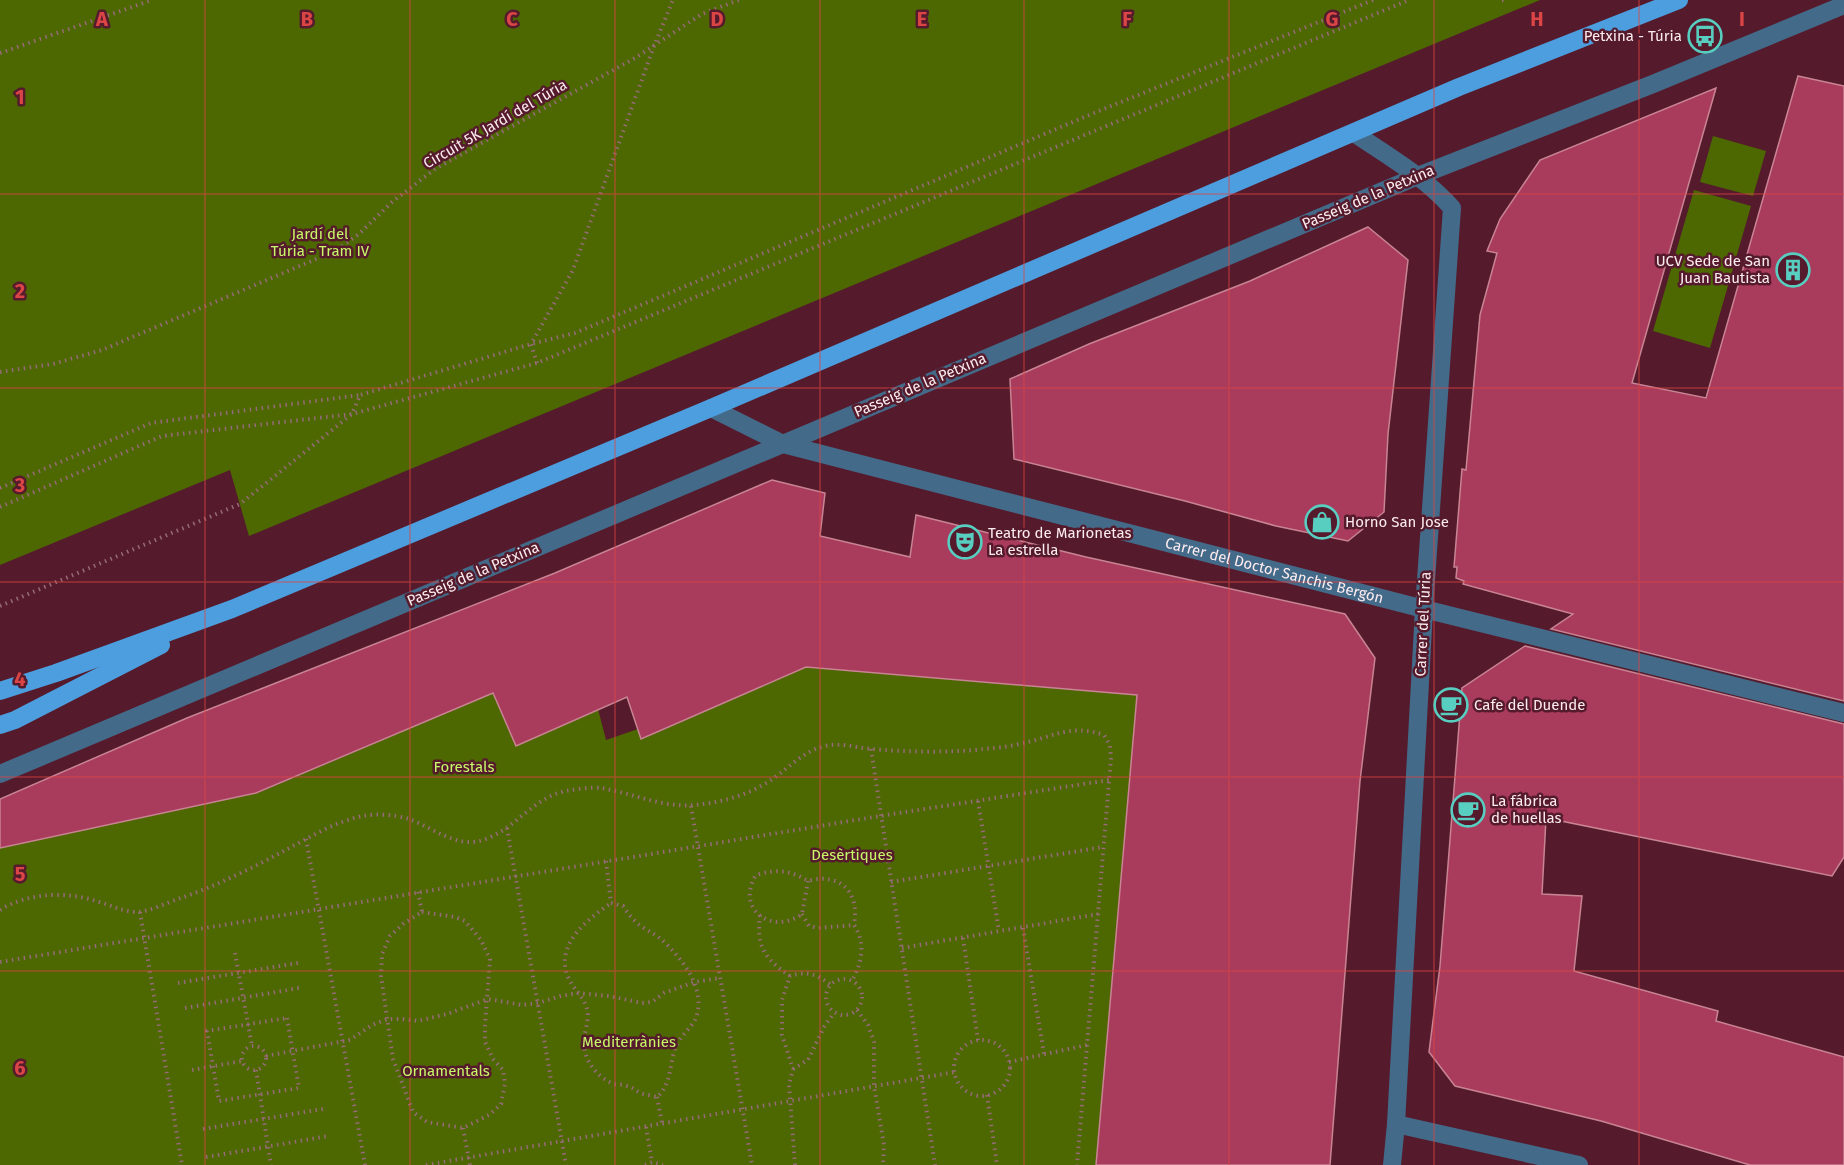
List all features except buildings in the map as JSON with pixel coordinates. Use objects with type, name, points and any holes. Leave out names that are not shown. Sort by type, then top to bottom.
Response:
[{"type":"main road","points":[[0,692],[231,609],[711,408],[1459,87],[1679,0]]},
{"type":"main road","points":[[0,725],[15,720],[231,609]]},
{"type":"street","name":"Passeig de la Petxina","points":[[0,774],[1418,176],[1653,84],[1844,4]]},
{"type":"street","name":"Carrer del Túria","points":[[1354,133],[1418,176],[1441,195],[1452,208],[1424,609],[1392,1165]]},
{"type":"street","name":"Carrer del Doctor Sanchis Bergón","points":[[711,408],[783,444],[1424,609],[1844,713]]},
{"type":"street","points":[[1396,1124],[1579,1165]]},
{"type":"path","points":[[0,53],[152,0]]},
{"type":"path","points":[[537,363],[531,344],[573,270],[654,46],[673,0]]},
{"type":"path","name":"Circuit 5K Jardí del Túria","points":[[0,372],[53,364],[102,350],[335,251],[359,234],[392,202],[435,169],[654,46],[702,14],[739,0]]},
{"type":"path","points":[[0,488],[151,423],[360,396],[531,344],[575,333],[1094,113],[1373,0]]},
{"type":"path","points":[[0,507],[162,436],[352,414],[537,363],[1409,0]]},
{"type":"path","points":[[0,606],[240,504],[352,414],[360,396]]},
{"type":"path","points":[[0,910],[25,899],[67,895],[94,900],[119,909],[140,912],[214,885],[341,823],[362,816],[387,815],[409,819],[437,834],[464,843],[486,840],[507,828],[532,807],[563,791],[598,788],[691,806],[749,793],[771,781],[811,750],[827,745],[849,745],[871,749],[980,750],[1020,744],[1075,729],[1090,730],[1104,735],[1110,745],[1109,780],[1077,1165]]},
{"type":"path","points":[[871,749],[935,1165]]},
{"type":"path","points":[[0,962],[1109,780]]},
{"type":"path","points":[[978,801],[999,931]]},
{"type":"path","points":[[691,806],[753,1165]]},
{"type":"path","points":[[507,828],[566,1165]]},
{"type":"path","points":[[306,840],[364,1165]]},
{"type":"path","points":[[891,882],[1104,847]]},
{"type":"path","points":[[606,861],[611,903]]},
{"type":"path","points":[[802,914],[793,921],[778,923],[760,915],[749,901],[750,884],[756,875],[784,870],[798,874],[808,881]]},
{"type":"path","points":[[808,881],[819,878],[838,881],[848,889],[854,902],[854,925],[860,933],[862,950],[859,969],[852,981]]},
{"type":"path","points":[[808,881],[802,914],[809,926],[818,928],[854,925]]},
{"type":"path","points":[[418,892],[422,912]]},
{"type":"path","points":[[611,903],[623,906],[632,918],[660,938],[688,970],[695,982],[698,1010],[694,1022],[677,1043],[671,1060],[669,1081],[664,1091],[657,1097]]},
{"type":"path","points":[[611,903],[580,927],[567,947],[564,963],[568,977],[586,1005],[588,1024],[584,1037],[584,1051],[590,1065],[601,1077],[614,1084],[629,1086],[640,1093],[657,1097]]},
{"type":"path","points":[[140,912],[182,1165]]},
{"type":"path","points":[[422,912],[455,917],[465,921],[481,940],[490,959],[488,999],[485,1042],[493,1059],[503,1070],[505,1084],[501,1104],[489,1115],[463,1128],[427,1122],[413,1112],[393,1059],[381,976],[382,954],[390,936],[422,912]]},
{"type":"path","points":[[902,948],[1098,914]]},
{"type":"path","points":[[760,915],[758,928],[763,951],[773,964],[790,976],[808,973],[820,976],[831,985]]},
{"type":"path","points":[[1023,928],[1044,1054]]},
{"type":"path","points":[[963,938],[978,1040]]},
{"type":"path","points":[[235,953],[252,1046]]},
{"type":"path","points":[[177,983],[298,963]]},
{"type":"path","points":[[790,976],[782,1000],[782,1035],[793,1069],[789,1085],[795,1165]]},
{"type":"path","points":[[266,1056],[350,1040],[372,1025],[388,1019],[402,1018],[418,1021],[447,1014],[488,999],[522,1005],[577,993],[609,996],[642,1004],[652,1002],[664,993],[695,982],[720,978]]},
{"type":"path","points":[[841,980],[852,981],[860,988],[862,995],[857,1010],[846,1015],[834,1013],[827,1005],[828,989],[841,980]]},
{"type":"path","points":[[185,1008],[299,988]]},
{"type":"path","points":[[857,1010],[868,1025],[874,1042],[874,1086],[884,1145],[883,1165]]},
{"type":"path","points":[[793,1069],[808,1059],[834,1013]]},
{"type":"path","points":[[287,1018],[299,1088],[219,1101],[207,1031],[247,1024],[287,1018]]},
{"type":"path","points":[[978,1040],[994,1042],[1006,1053],[1009,1062],[1008,1078],[1003,1086],[987,1095],[977,1095],[962,1087],[955,1072],[955,1062],[963,1047],[978,1040]]},
{"type":"path","points":[[252,1046],[259,1047],[266,1056],[264,1065],[256,1070],[246,1067],[242,1061],[245,1050],[252,1046]]},
{"type":"path","points":[[1009,1062],[1087,1046]]},
{"type":"path","points":[[192,1070],[242,1061]]},
{"type":"path","points":[[256,1070],[271,1165]]},
{"type":"path","points":[[426,1165],[955,1072]]},
{"type":"path","points":[[987,1095],[997,1165]]},
{"type":"path","points":[[657,1097],[662,1123]]},
{"type":"path","points":[[203,1129],[323,1109]]},
{"type":"path","points":[[646,1127],[652,1162]]},
{"type":"path","points":[[463,1128],[470,1165]]},
{"type":"path","points":[[206,1156],[329,1136]]},
{"type":"path","points":[[645,1165],[652,1162],[663,1165]]},
{"type":"green space","name":"Jardí del Túria - Tram IV","points":[[0,0],[1540,0],[249,536],[230,470],[0,565]]},
{"type":"green space","points":[[1713,136],[1766,151],[1753,196],[1700,182]]},
{"type":"green space","points":[[1694,190],[1751,206],[1710,348],[1653,331]]},
{"type":"green space","points":[[806,667],[1137,695],[1096,1165],[0,1165],[0,847],[258,793],[493,693],[516,745],[598,709],[606,740],[638,729],[642,739]]},
{"type":"place","name":"Petxina - Túria","points":[[1705,36]]},
{"type":"place","name":"UCV Sede de San Juan Bautista","points":[[1793,270]]},
{"type":"place","name":"Horno San Jose","points":[[1322,522]]},
{"type":"place","name":"Teatro de Marionetas La estrella","points":[[965,542]]},
{"type":"place","name":"Cafe del Duende","points":[[1451,705]]},
{"type":"place","name":"La fábrica de huellas","points":[[1468,810]]},
{"type":"park label","name":"Forestals","points":[[464,767]]},
{"type":"park label","name":"Desèrtiques","points":[[852,855]]},
{"type":"park label","name":"Mediterrànies","points":[[629,1042]]},
{"type":"park label","name":"Ornamentals","points":[[446,1071]]}]
